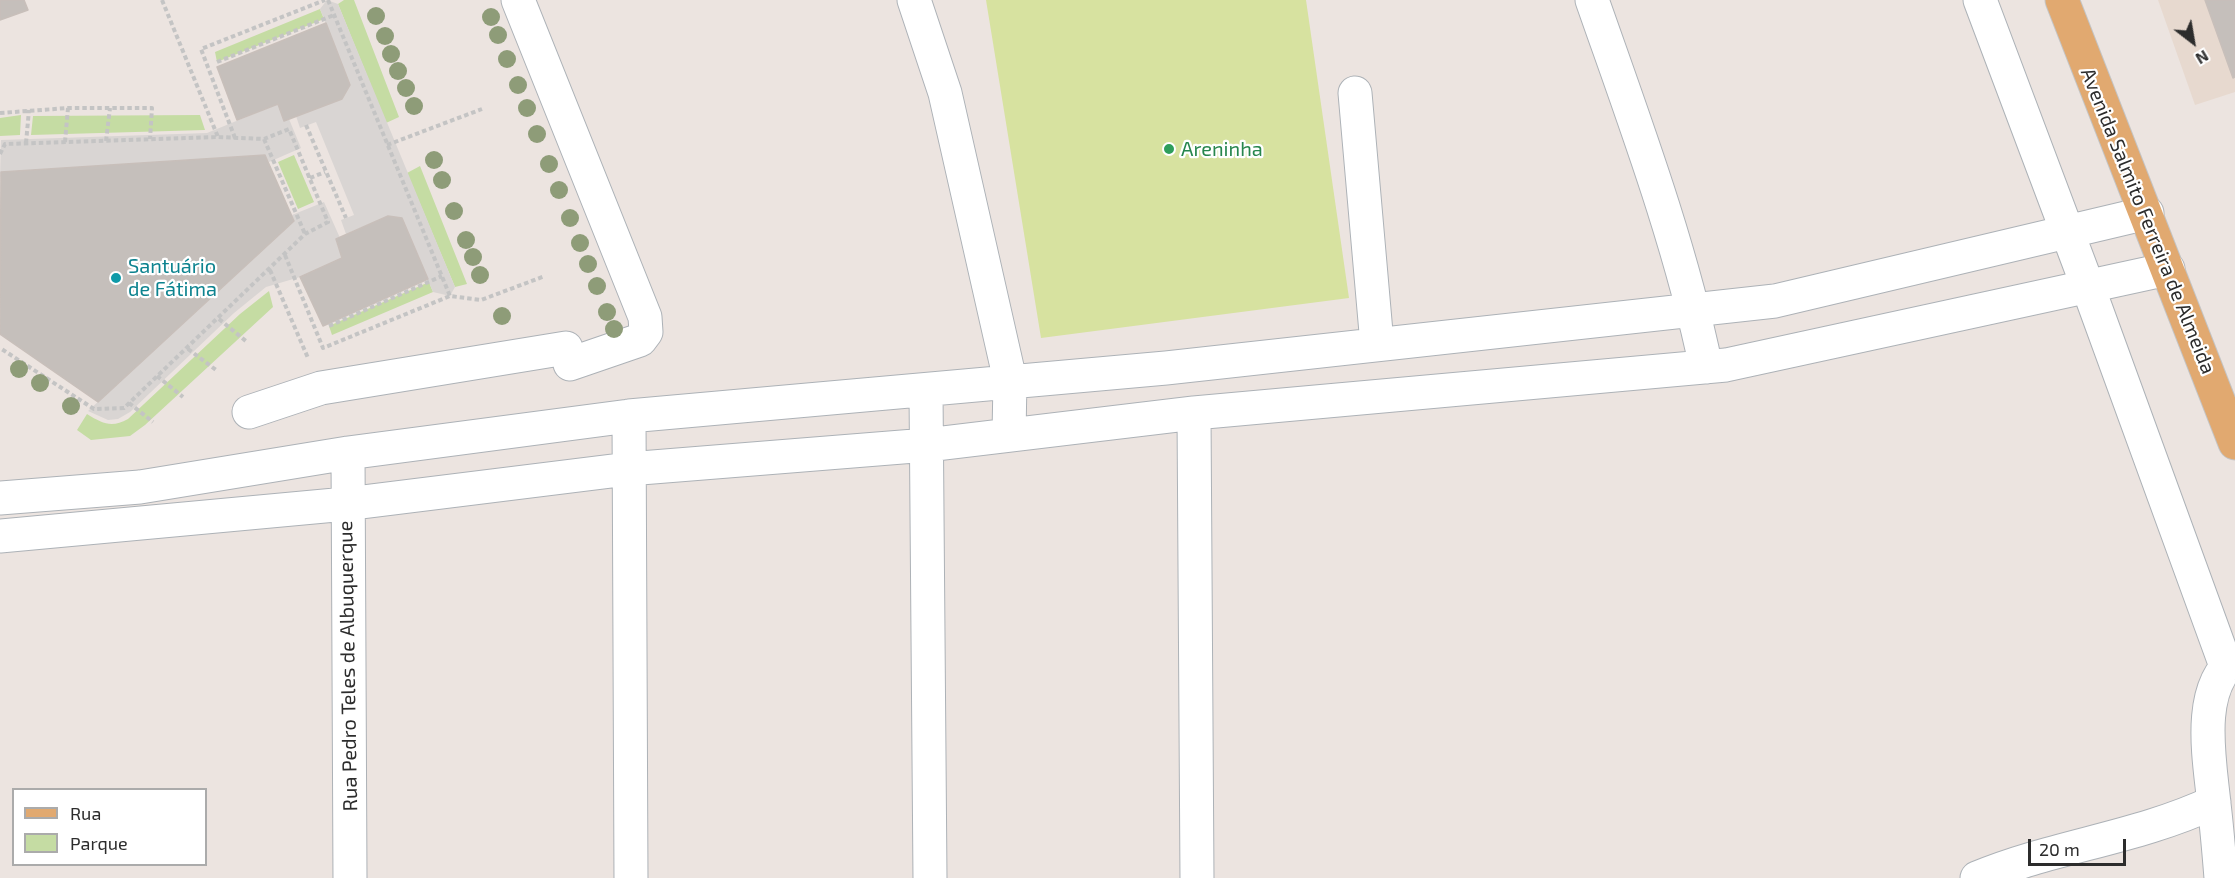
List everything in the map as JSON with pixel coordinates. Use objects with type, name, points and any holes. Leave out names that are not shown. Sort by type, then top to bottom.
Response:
[{"type":"main road","name":"Avenida Salmito Ferreira de Almeida","points":[[2062,0],[2090,77],[2147,213],[2235,443]]},
{"type":"street","points":[[249,412],[321,387],[568,356],[640,340],[646,332],[645,316],[518,0]]},
{"type":"street","points":[[914,0],[945,93],[1010,380],[1009,435]]},
{"type":"street","points":[[1592,0],[1694,311],[1706,367]]},
{"type":"street","points":[[1980,0],[2230,663],[2214,690],[2207,730],[2221,878]]},
{"type":"street","points":[[1355,93],[1377,344]]},
{"type":"street","points":[[0,498],[140,487],[348,453],[629,416],[927,391],[1010,380],[1166,368],[1775,301],[2147,213]]},
{"type":"street","points":[[0,536],[346,504],[628,469],[927,445],[1194,413],[1706,367],[1909,327],[2168,269]]},
{"type":"street","points":[[927,391],[930,878]]},
{"type":"street","points":[[1194,413],[1197,878]]},
{"type":"street","points":[[629,416],[631,878]]},
{"type":"street","name":"Rua Pedro Teles de Albuquerque","points":[[348,453],[346,504],[350,878]]},
{"type":"street","points":[[1977,878],[2063,849],[2149,828],[2214,802]]},
{"type":"path","points":[[162,0],[218,136]]},
{"type":"path","points":[[235,138],[201,49],[326,0],[450,296]]},
{"type":"path","points":[[217,62],[334,15]]},
{"type":"path","points":[[0,113],[68,108],[152,108],[150,139]]},
{"type":"path","points":[[65,142],[68,108]]},
{"type":"path","points":[[106,141],[110,108]]},
{"type":"path","points":[[387,145],[482,109]]},
{"type":"path","points":[[26,143],[29,110]]},
{"type":"path","points":[[306,125],[346,218]]},
{"type":"path","points":[[0,154],[4,144],[218,136],[264,139],[289,129],[328,222],[305,234],[188,349],[124,408],[94,409],[0,348]]},
{"type":"path","points":[[264,139],[305,234]]},
{"type":"path","points":[[310,178],[325,172]]},
{"type":"path","points":[[285,255],[323,348],[450,296],[481,300],[545,276]]},
{"type":"path","points":[[270,270],[321,387]]},
{"type":"path","points":[[329,326],[442,276]]},
{"type":"path","points":[[219,319],[247,342]]},
{"type":"path","points":[[188,349],[216,370]]},
{"type":"path","points":[[157,376],[183,397]]},
{"type":"path","points":[[129,403],[153,422]]},
{"type":"shaded area","points":[[327,0],[338,4],[455,287],[450,296],[433,292],[402,218],[388,216],[346,234],[341,220],[354,215],[316,122],[300,128],[296,116],[346,92],[350,85],[320,9]]},
{"type":"shaded area","points":[[2158,0],[2235,0],[2235,92],[2195,105]]},
{"type":"shaded area","points":[[278,104],[284,120],[289,119],[301,148],[269,162],[265,155],[2,172],[0,179],[1,140],[207,133]]},
{"type":"shaded area","points":[[324,202],[340,238],[336,240],[342,258],[300,277],[266,287],[234,313],[130,412],[118,419],[108,420],[88,411],[294,221],[292,215]]},
{"type":"green space","points":[[344,0],[354,0],[399,117],[386,123],[338,4]]},
{"type":"green space","name":"Areninha","points":[[986,0],[1306,0],[1349,298],[1041,338]]},
{"type":"green space","points":[[320,9],[324,19],[217,62],[215,52]]},
{"type":"green space","points":[[21,115],[20,135],[0,136],[0,118]]},
{"type":"green space","points":[[200,115],[205,130],[31,135],[33,116]]},
{"type":"green space","points":[[294,155],[314,202],[298,209],[278,162]]},
{"type":"green space","points":[[420,166],[467,284],[455,287],[407,173]]},
{"type":"green space","points":[[429,282],[433,292],[332,335],[329,326]]},
{"type":"green space","points":[[269,291],[273,307],[145,425],[130,436],[91,440],[77,430],[87,414],[108,424],[128,419],[240,314]]},
{"type":"building","points":[[0,0],[24,0],[28,10],[0,20]]},
{"type":"building","points":[[2205,0],[2235,0],[2235,77],[2233,78]]},
{"type":"building","points":[[326,23],[350,85],[342,99],[284,121],[278,104],[237,120],[217,67]]},
{"type":"building","name":"Santuário de Fátima","points":[[265,155],[294,221],[98,402],[0,334],[1,172]]},
{"type":"building","points":[[388,216],[402,218],[428,279],[323,326],[300,277],[342,258],[336,239]]},
{"type":"place","name":"Areninha","points":[[1169,149]]},
{"type":"place","name":"Santuário de Fátima","points":[[116,278]]}]
